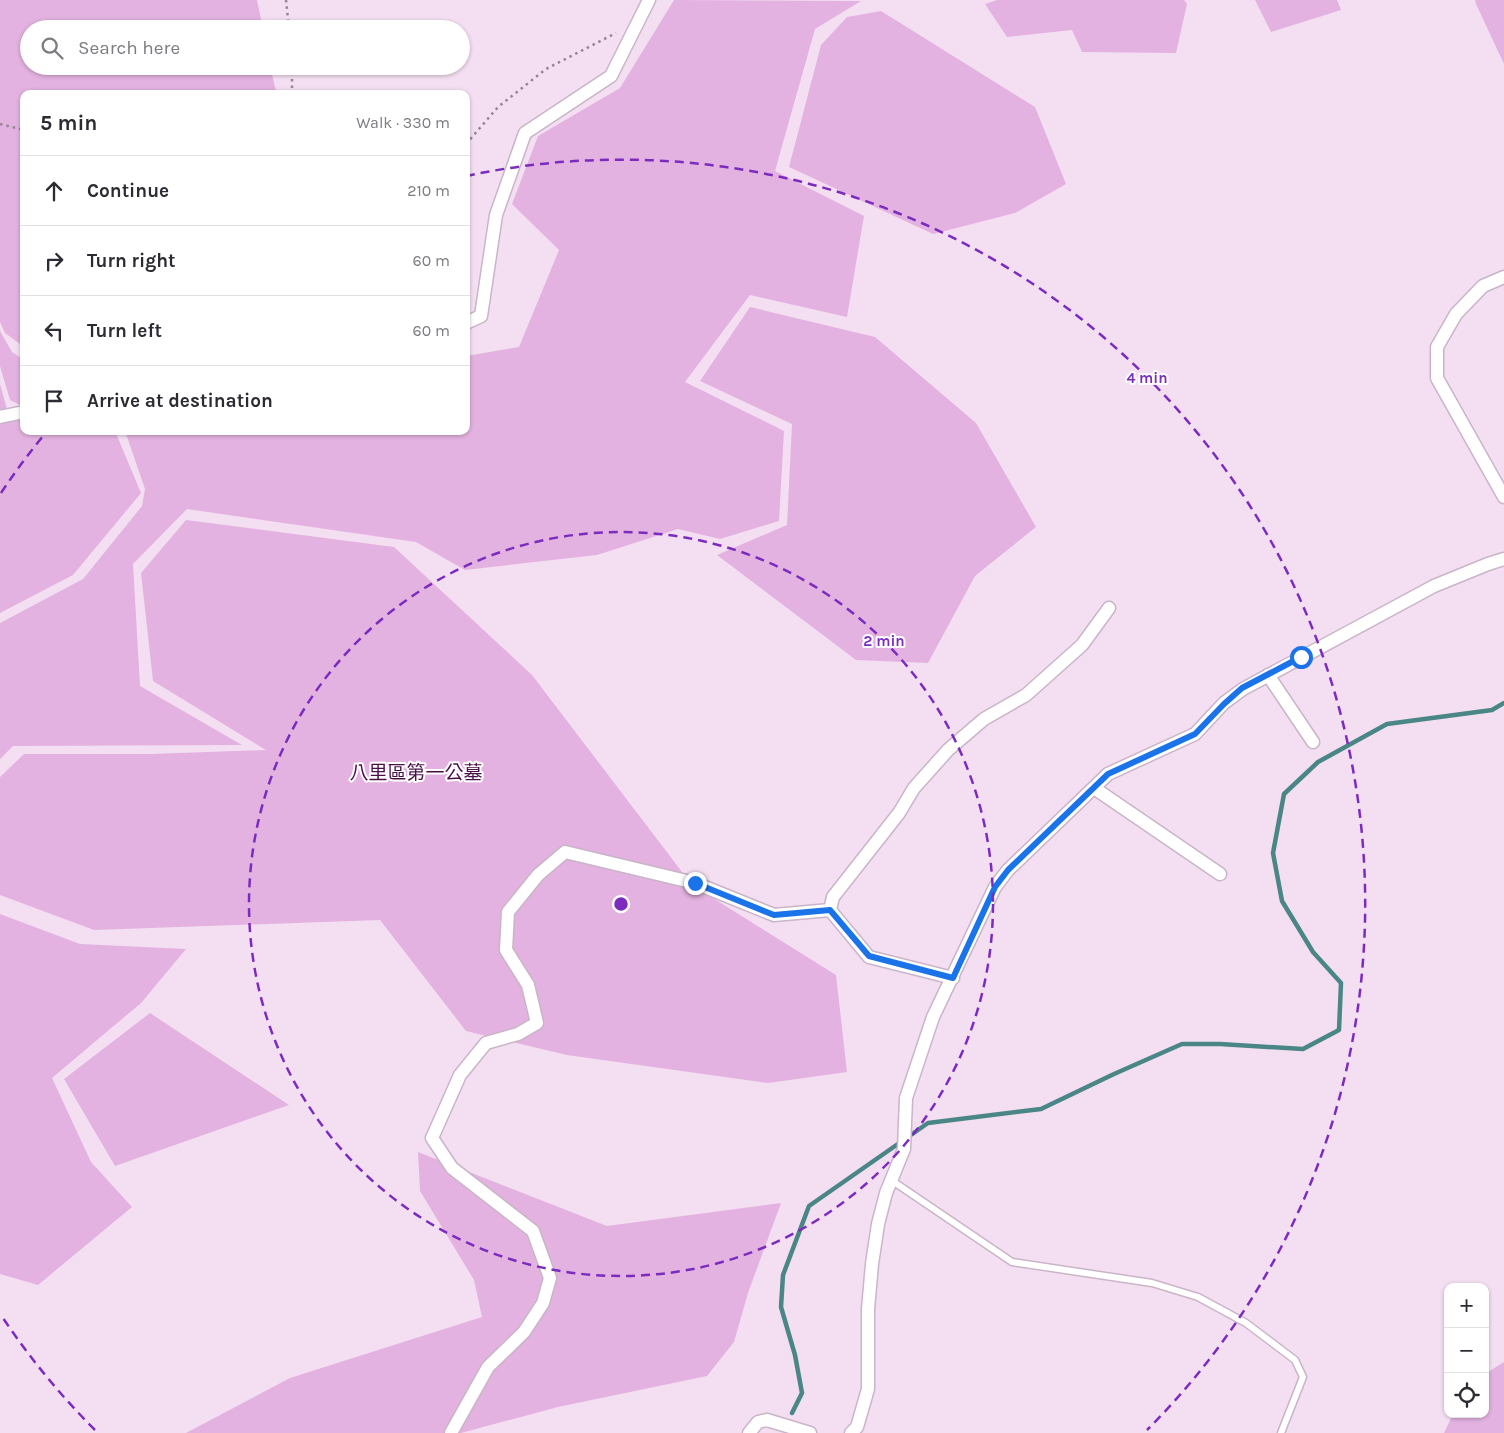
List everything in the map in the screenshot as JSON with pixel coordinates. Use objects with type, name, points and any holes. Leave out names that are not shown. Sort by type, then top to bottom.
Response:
[{"type":"street","points":[[470,321],[481,316],[496,215],[525,133],[611,76],[649,0]]},
{"type":"street","points":[[1504,276],[1483,286],[1456,314],[1437,347],[1437,378],[1504,497]]},
{"type":"street","points":[[0,417],[20,413]]},
{"type":"street","points":[[851,1433],[857,1427],[868,1389],[868,1309],[872,1264],[878,1224],[891,1180],[904,1149],[906,1098],[933,1017],[995,887],[1008,870],[1108,774],[1195,734],[1242,688],[1434,586],[1488,564],[1504,560]]},
{"type":"street","points":[[830,910],[833,896],[899,813],[914,788],[948,750],[984,719],[1026,695],[1082,645],[1109,608]]},
{"type":"street","points":[[1268,675],[1313,742]]},
{"type":"street","points":[[1094,788],[1220,874]]},
{"type":"street","points":[[451,1433],[488,1367],[524,1332],[543,1303],[550,1278],[533,1231],[452,1168],[432,1138],[460,1075],[486,1043],[518,1034],[537,1023],[528,985],[506,950],[508,912],[538,875],[565,852],[695,883],[774,915],[830,910]]},
{"type":"street","points":[[830,910],[869,956],[953,978]]},
{"type":"street","points":[[749,1433],[758,1422],[767,1420],[810,1433]]},
{"type":"lane","points":[[891,1180],[1012,1262],[1152,1283],[1198,1297],[1246,1323],[1295,1360],[1303,1377],[1280,1433]]},
{"type":"path","points":[[286,0],[288,20]]},
{"type":"path","points":[[470,139],[498,107],[546,69],[638,22]]},
{"type":"path","points":[[292,75],[292,90]]},
{"type":"path","points":[[0,124],[20,129]]},
{"type":"green space","points":[[0,0],[257,0],[261,20],[20,20],[20,75],[272,75],[276,90],[20,90],[20,344],[5,333],[0,322]]},
{"type":"green space","points":[[674,0],[861,1],[815,29],[775,171],[864,216],[847,317],[750,295],[685,382],[784,431],[779,521],[720,539],[678,529],[597,555],[465,570],[416,542],[187,509],[133,564],[140,686],[242,745],[13,746],[0,759],[0,623],[83,579],[142,506],[145,489],[126,435],[470,435],[470,355],[519,347],[559,250],[512,204],[538,136],[620,88]]},
{"type":"green space","points":[[997,0],[1184,0],[1187,4],[1176,53],[1082,52],[1072,30],[1007,37],[985,4]]},
{"type":"green space","points":[[1255,0],[1337,0],[1341,10],[1271,32]]},
{"type":"green space","points":[[1475,0],[1504,0],[1504,64],[1476,4]]},
{"type":"green space","points":[[881,11],[1035,107],[1066,184],[1015,213],[933,234],[789,167],[821,45],[847,17]]},
{"type":"green space","points":[[750,307],[875,337],[976,423],[1036,527],[975,576],[928,663],[856,660],[717,555],[787,525],[792,424],[700,381]]},
{"type":"green space","points":[[0,331],[12,352],[20,357],[20,405],[10,400],[0,366]]},
{"type":"green space","points":[[0,384],[8,413],[20,416],[20,435],[117,435],[141,493],[73,575],[0,613]]},
{"type":"green space","name":"八里區第一公墓","points":[[186,520],[394,547],[532,675],[692,885],[836,975],[847,1072],[768,1083],[567,1055],[466,1031],[380,920],[94,930],[0,895],[0,777],[24,754],[150,754],[266,750],[153,681],[141,573]]},
{"type":"green space","points":[[0,914],[80,944],[186,949],[141,1003],[52,1078],[91,1162],[132,1207],[38,1285],[0,1274]]},
{"type":"green space","points":[[150,1013],[289,1105],[115,1166],[64,1079]]},
{"type":"green space","points":[[418,1152],[607,1226],[781,1203],[748,1293],[734,1342],[707,1376],[558,1407],[461,1433],[186,1433],[290,1378],[482,1317],[474,1280],[420,1191]]},
{"type":"green space","points":[[1504,1362],[1504,1433],[1444,1433],[1451,1418],[1489,1418],[1489,1371]]},
{"type":"waterway","points":[[792,1413],[802,1393],[795,1355],[781,1307],[783,1275],[809,1206],[928,1123],[1041,1109],[1182,1044],[1220,1044],[1303,1049],[1339,1030],[1341,983],[1313,952],[1282,901],[1273,853],[1284,794],[1318,762],[1387,724],[1492,710],[1504,703]]},
{"type":"route","points":[[695,883],[774,915],[830,910],[869,956],[953,978],[995,887],[1008,870],[1108,774],[1195,734],[1242,688],[1301,657]]}]
